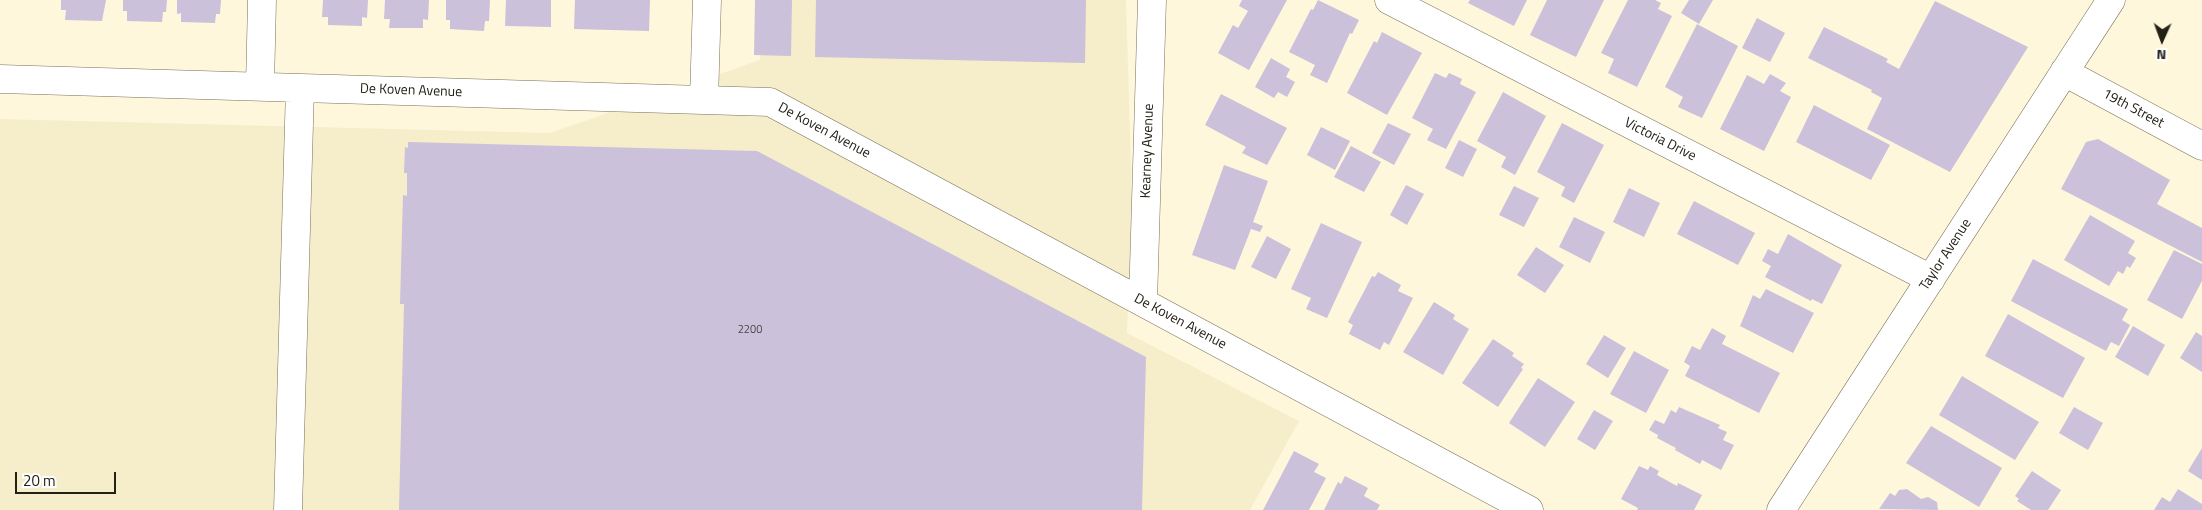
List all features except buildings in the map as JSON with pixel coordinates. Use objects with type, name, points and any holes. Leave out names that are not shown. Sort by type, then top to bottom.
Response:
[{"type":"street","points":[[260,86],[262,0]]},
{"type":"street","points":[[704,100],[708,0]]},
{"type":"street","name":"Kearney Avenue","points":[[1143,302],[1152,0]]},
{"type":"street","name":"Victoria Drive","points":[[1389,0],[1931,279]]},
{"type":"street","name":"Taylor Avenue","points":[[1781,510],[2111,0]]},
{"type":"street","name":"19th Street","points":[[2064,72],[2202,146]]},
{"type":"street","name":"De Koven Avenue","points":[[0,79],[770,102],[1529,510]]},
{"type":"street","points":[[288,510],[300,88]]},
{"type":"shaded area","points":[[762,0],[1126,0],[1132,201],[1127,333],[1299,421],[1250,510],[0,510],[0,119],[550,133],[760,60]]}]
